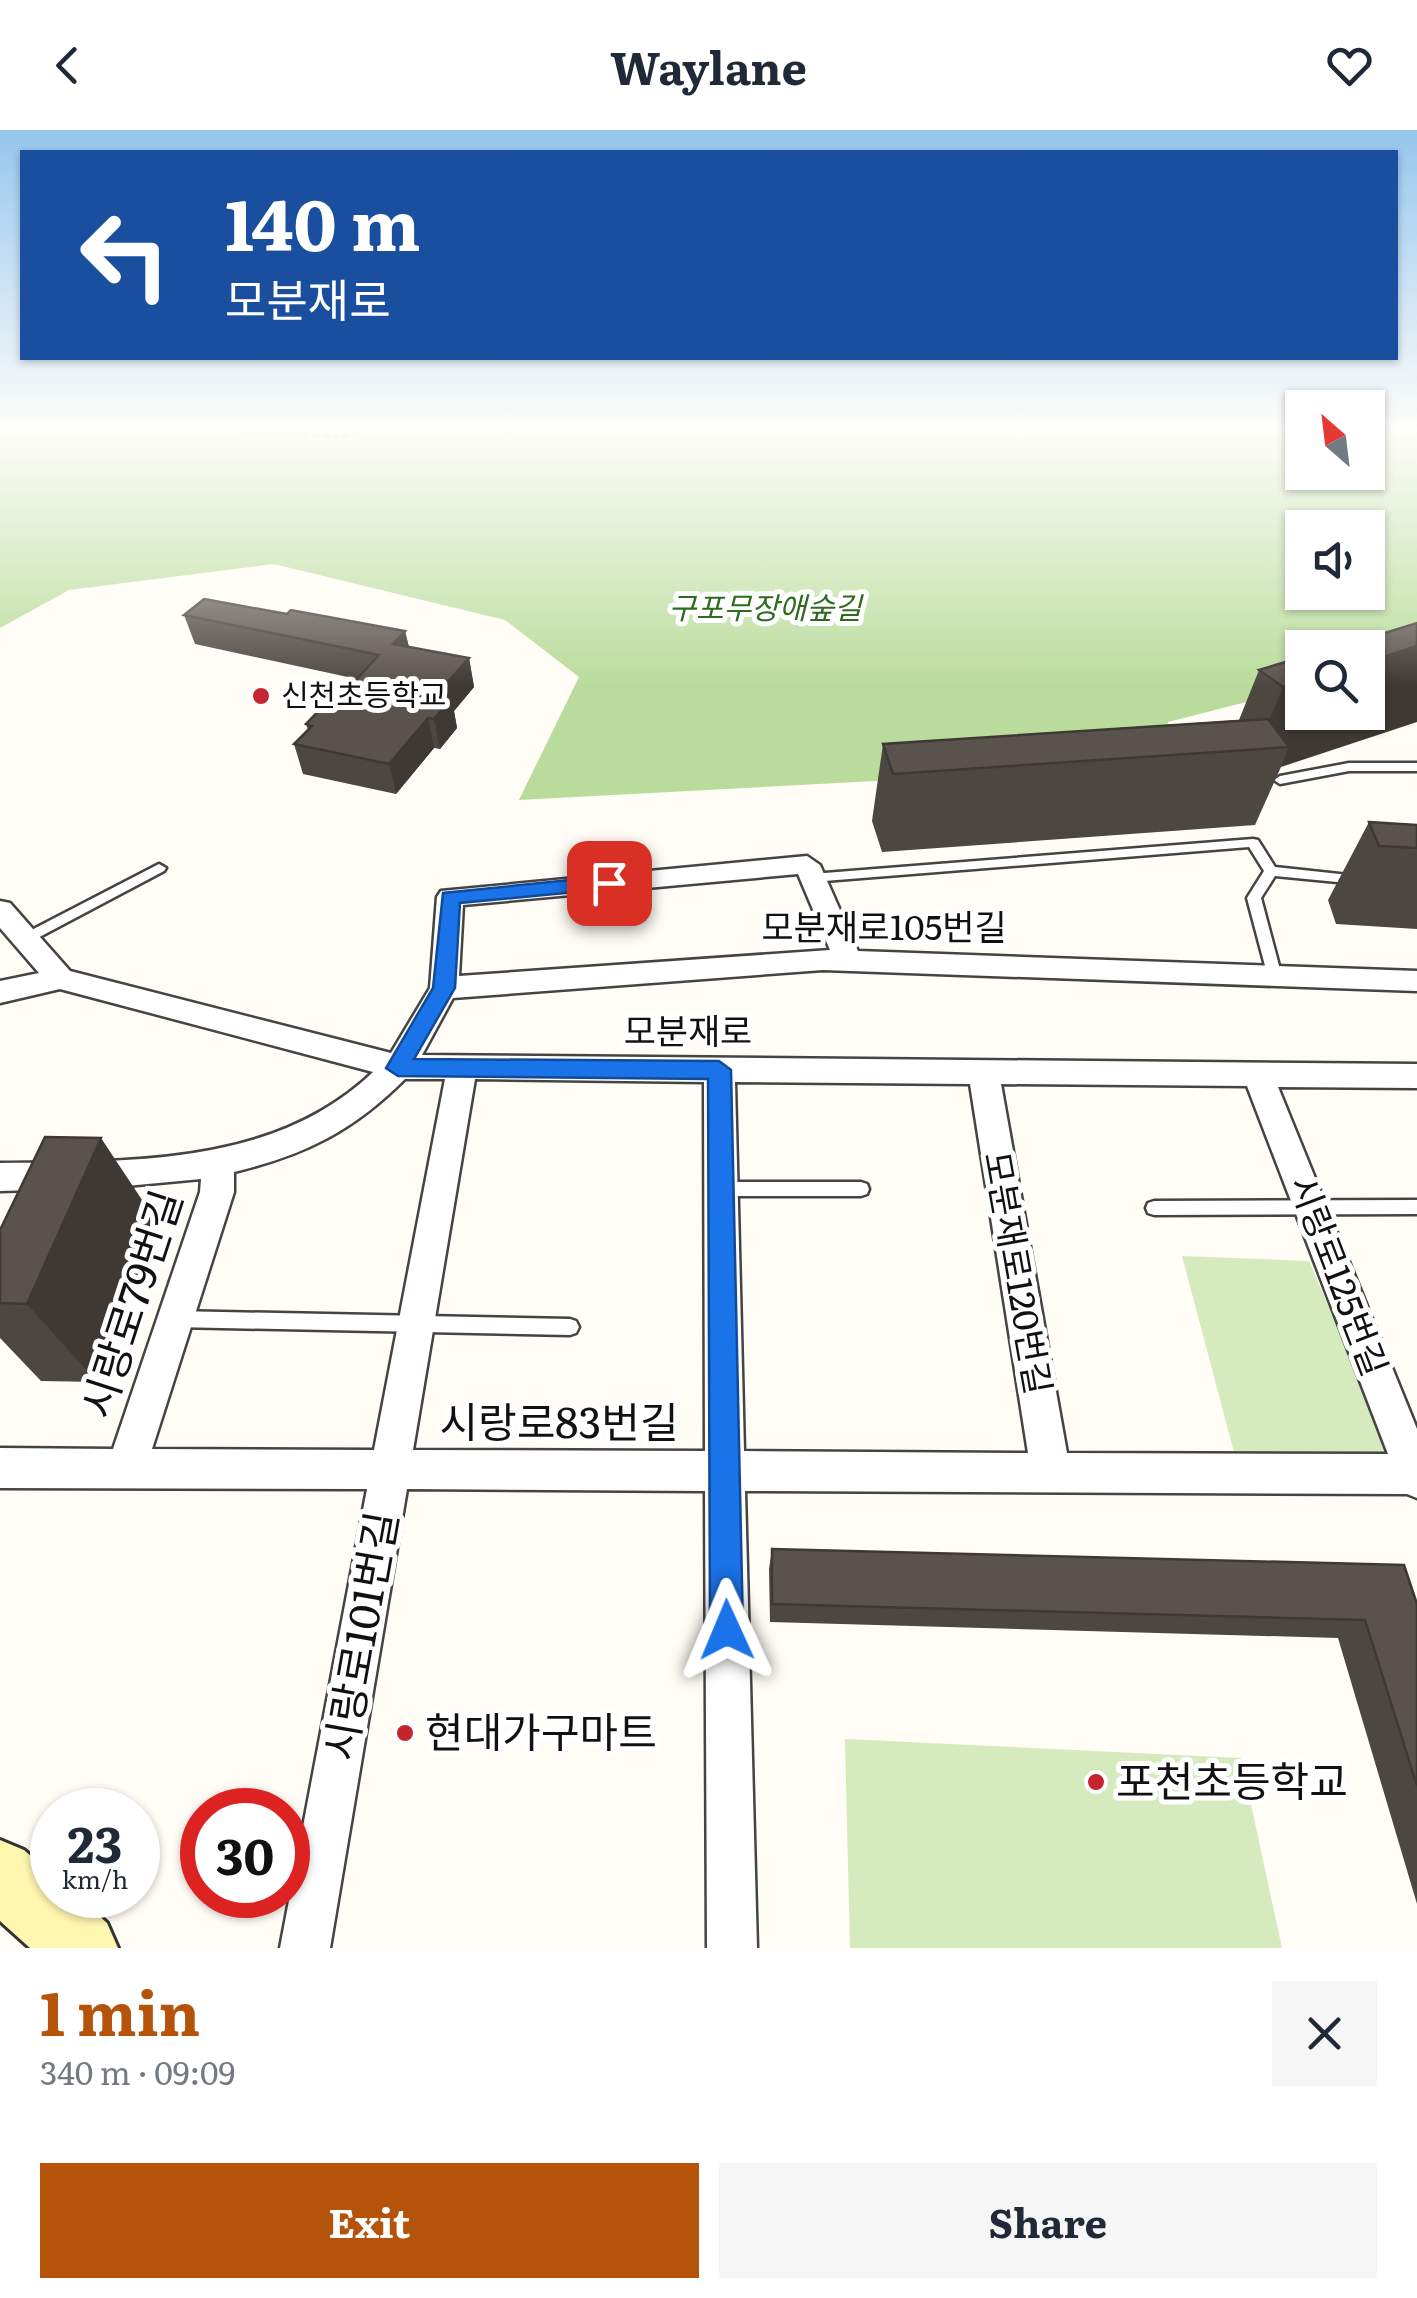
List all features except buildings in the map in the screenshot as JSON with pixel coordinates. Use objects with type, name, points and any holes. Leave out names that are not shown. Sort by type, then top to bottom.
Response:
[{"type":"main road","points":[[0,1874],[82,1948]]},
{"type":"street","points":[[398,1068],[444,988],[450,898],[807,865],[848,960]]},
{"type":"street","points":[[0,910],[60,979],[0,992]]},
{"type":"street","name":"모분재로105번길","points":[[444,988],[848,960],[1417,981]]},
{"type":"street","name":"모분재로","points":[[60,979],[398,1068],[1417,1076]]},
{"type":"street","name":"시랑로79번길","points":[[0,1178],[218,1166],[335,1125],[398,1068]]},
{"type":"street","name":"시랑로101번길","points":[[305,1948],[462,1068]]},
{"type":"street","points":[[719,1070],[732,1948]]},
{"type":"street","name":"모분재로120번길","points":[[983,1072],[1051,1473]]},
{"type":"street","name":"시랑로125번길","points":[[1258,1074],[1416,1475]]},
{"type":"street","name":"시랑로79번길","points":[[126,1469],[217,1192],[218,1166]]},
{"type":"street","points":[[23,1212],[38,1176]]},
{"type":"street","name":"시랑로83번길","points":[[0,1468],[1416,1475]]},
{"type":"lane","points":[[1280,780],[1349,767],[1417,767]]},
{"type":"lane","points":[[812,878],[1253,843],[1271,871]]},
{"type":"lane","points":[[25,939],[159,868]]},
{"type":"lane","points":[[1271,871],[1380,883]]},
{"type":"lane","points":[[1271,871],[1254,898],[1275,977]]},
{"type":"lane","points":[[720,1189],[861,1189]]},
{"type":"lane","points":[[1154,1208],[1417,1207]]},
{"type":"lane","points":[[175,1319],[570,1327]]},
{"type":"green space","name":"구포무장애숲길","points":[[0,517],[1285,517],[1285,610],[1385,610],[1385,517],[1417,517],[1417,660],[1385,652],[1385,630],[1285,630],[1285,692],[1168,722],[1157,766],[519,800],[579,677],[505,620],[274,564],[69,590],[0,628]]},
{"type":"green space","points":[[1182,1256],[1309,1261],[1394,1457],[1235,1456]]},
{"type":"green space","points":[[845,1739],[1241,1758],[1282,1948],[850,1948]]},
{"type":"place","name":"신천초등학교","points":[[261,696]]},
{"type":"place","name":"현대가구마트","points":[[405,1733]]},
{"type":"place","name":"포천초등학교","points":[[1096,1782]]},
{"type":"route","points":[[609,883],[450,898],[444,988],[398,1068],[719,1070],[727,1630]]}]
